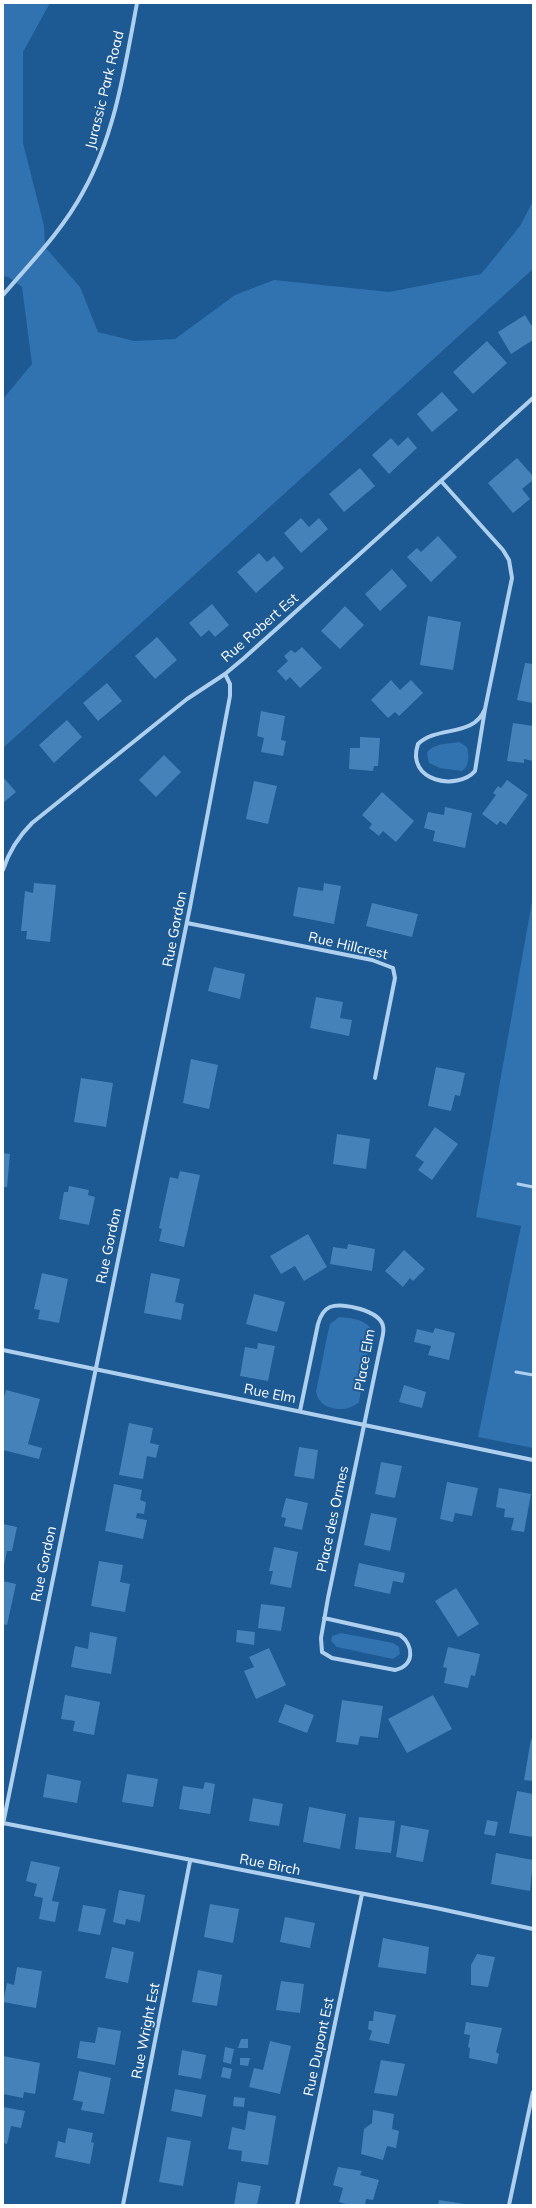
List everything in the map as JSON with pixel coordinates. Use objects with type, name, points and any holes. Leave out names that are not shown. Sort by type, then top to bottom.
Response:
[{"type":"street","name":"Jurassic Park Road","points":[[3,295],[63,223],[90,179],[104,146],[116,105],[137,3]]},
{"type":"street","name":"Rue Robert Est","points":[[3,870],[10,851],[18,837],[32,823],[187,699],[225,674],[533,398]]},
{"type":"street","points":[[441,482],[503,550],[511,569],[511,588],[484,709],[478,764],[470,777],[458,781],[441,780],[422,773],[417,766],[415,758],[418,744],[430,735],[469,727],[477,722],[484,709]]},
{"type":"street","name":"Rue Gordon","points":[[3,1823],[187,923],[230,696],[230,684],[225,674]]},
{"type":"street","name":"Rue Hillcrest","points":[[187,923],[372,960],[393,968],[395,978],[375,1078]]},
{"type":"street","name":"Place Elm","points":[[300,1412],[319,1319],[325,1310],[330,1307],[342,1305],[372,1314],[378,1317],[383,1325],[364,1425]]},
{"type":"street","name":"Rue Elm","points":[[3,1350],[533,1460]]},
{"type":"street","name":"Place des Ormes","points":[[324,1618],[400,1635],[409,1642],[410,1647],[408,1662],[395,1670],[326,1655],[322,1652],[320,1642],[324,1618],[364,1425]]},
{"type":"street","name":"Rue Birch","points":[[3,1823],[362,1894],[533,1930]]},
{"type":"street","name":"Rue Wright Est","points":[[123,2205],[190,1861]]},
{"type":"street","name":"Rue Dupont Est","points":[[297,2205],[362,1894]]},
{"type":"street","points":[[509,2205],[533,2092]]},
{"type":"lane","points":[[518,1184],[533,1188]]},
{"type":"lane","points":[[516,1372],[533,1375]]},
{"type":"shaded area","points":[[3,3],[50,3],[23,52],[23,143],[44,226],[45,247],[80,287],[98,332],[134,341],[175,339],[235,295],[274,280],[389,292],[481,274],[520,226],[533,201],[533,269],[3,748],[3,399],[32,364],[22,287],[8,277],[3,276]]},
{"type":"shaded area","points":[[459,742],[467,747],[468,763],[465,769],[462,771],[440,768],[429,763],[427,753],[433,747],[441,744]]},
{"type":"shaded area","points":[[533,896],[533,1448],[478,1437],[521,1226],[476,1217]]},
{"type":"shaded area","points":[[339,1317],[362,1321],[372,1330],[359,1402],[348,1408],[334,1409],[322,1403],[316,1392],[330,1324]]},
{"type":"shaded area","points":[[341,1633],[393,1643],[399,1647],[400,1654],[393,1659],[337,1647],[331,1641],[332,1636]]},
{"type":"building","points":[[525,315],[531,325],[533,324],[533,340],[511,354],[498,332]]},
{"type":"building","points":[[487,341],[507,363],[473,394],[453,372]]},
{"type":"building","points":[[442,392],[458,410],[432,432],[417,414]]},
{"type":"building","points":[[408,437],[417,448],[389,474],[372,455],[391,438],[398,446]]},
{"type":"building","points":[[517,458],[533,476],[533,480],[522,489],[530,499],[513,513],[488,483]]},
{"type":"building","points":[[360,468],[375,486],[344,512],[329,494]]},
{"type":"building","points":[[301,518],[309,527],[319,518],[328,529],[301,553],[284,533]]},
{"type":"building","points":[[438,536],[457,557],[431,582],[407,557],[417,548],[421,552]]},
{"type":"building","points":[[259,553],[267,562],[274,556],[284,568],[256,593],[237,572]]},
{"type":"building","points":[[392,569],[407,586],[380,611],[365,594]]},
{"type":"building","points":[[212,604],[229,625],[215,637],[209,630],[201,637],[189,623]]},
{"type":"building","points":[[345,606],[364,625],[340,649],[321,631]]},
{"type":"building","points":[[428,616],[461,622],[453,670],[420,665]]},
{"type":"building","points":[[157,637],[177,660],[155,679],[135,656]]},
{"type":"building","points":[[302,647],[322,668],[300,688],[290,677],[286,681],[277,671],[288,661],[284,656],[291,650],[295,653]]},
{"type":"building","points":[[525,663],[533,664],[533,703],[517,700]]},
{"type":"building","points":[[391,680],[400,690],[411,680],[423,693],[399,716],[395,712],[388,718],[371,700]]},
{"type":"building","points":[[107,683],[122,701],[98,721],[83,703]]},
{"type":"building","points":[[261,711],[285,716],[281,740],[286,741],[283,756],[261,752],[264,738],[257,736]]},
{"type":"building","points":[[67,720],[82,737],[54,763],[39,745]]},
{"type":"building","points":[[513,723],[533,726],[533,761],[524,759],[524,763],[507,761]]},
{"type":"building","points":[[360,737],[380,738],[378,766],[374,766],[373,771],[349,769],[350,748],[360,748]]},
{"type":"building","points":[[164,755],[181,772],[156,797],[139,780]]},
{"type":"building","points":[[3,777],[16,792],[3,803]]},
{"type":"building","points":[[507,780],[528,795],[506,825],[500,821],[497,825],[482,814],[496,795],[493,793],[498,786],[501,788]]},
{"type":"building","points":[[254,781],[277,786],[268,824],[246,819]]},
{"type":"building","points":[[382,792],[414,821],[396,842],[383,831],[379,836],[369,828],[372,824],[362,815]]},
{"type":"building","points":[[445,807],[472,813],[465,848],[433,841],[435,831],[424,828],[428,812],[444,815]]},
{"type":"building","points":[[34,883],[56,885],[50,942],[26,939],[27,931],[21,931],[25,891],[33,893]]},
{"type":"building","points":[[324,883],[341,886],[334,924],[293,916],[298,887],[323,891]]},
{"type":"building","points":[[372,903],[418,914],[412,937],[366,926]]},
{"type":"building","points":[[214,967],[245,974],[240,999],[208,991]]},
{"type":"building","points":[[316,997],[343,1002],[340,1018],[352,1020],[349,1036],[310,1028]]},
{"type":"building","points":[[191,1059],[218,1065],[209,1109],[183,1103]]},
{"type":"building","points":[[436,1067],[465,1073],[460,1096],[455,1095],[451,1111],[428,1106]]},
{"type":"building","points":[[81,1078],[113,1083],[106,1127],[74,1122]]},
{"type":"building","points":[[435,1127],[458,1144],[432,1180],[418,1170],[424,1162],[415,1156]]},
{"type":"building","points":[[337,1134],[370,1139],[366,1169],[333,1164]]},
{"type":"building","points":[[3,1153],[10,1154],[7,1187],[3,1187]]},
{"type":"building","points":[[180,1171],[200,1175],[184,1247],[159,1241],[162,1229],[159,1228],[170,1177],[178,1179]]},
{"type":"building","points":[[69,1186],[89,1190],[88,1195],[95,1197],[89,1225],[59,1219],[64,1192],[68,1192]]},
{"type":"building","points":[[308,1234],[327,1267],[304,1281],[295,1266],[281,1274],[270,1256]]},
{"type":"building","points":[[348,1244],[375,1249],[372,1271],[330,1264],[333,1247],[347,1249]]},
{"type":"building","points":[[404,1250],[425,1269],[413,1281],[410,1278],[403,1287],[385,1271]]},
{"type":"building","points":[[42,1273],[68,1279],[59,1323],[38,1319],[40,1310],[34,1309]]},
{"type":"building","points":[[151,1273],[180,1279],[175,1302],[184,1304],[181,1320],[144,1313]]},
{"type":"building","points":[[254,1294],[285,1302],[277,1332],[246,1324]]},
{"type":"building","points":[[435,1328],[455,1333],[449,1360],[428,1355],[431,1346],[414,1342],[417,1329],[433,1333]]},
{"type":"building","points":[[258,1343],[275,1346],[268,1381],[240,1376],[245,1347],[257,1349]]},
{"type":"building","points":[[404,1385],[426,1392],[422,1408],[399,1402]]},
{"type":"building","points":[[6,1390],[40,1399],[28,1444],[42,1448],[39,1459],[3,1450],[3,1400]]},
{"type":"building","points":[[129,1423],[153,1428],[150,1443],[159,1445],[156,1458],[147,1456],[143,1479],[119,1475]]},
{"type":"building","points":[[299,1447],[318,1450],[314,1479],[294,1476]]},
{"type":"building","points":[[381,1462],[402,1466],[395,1498],[375,1494]]},
{"type":"building","points":[[447,1482],[478,1488],[472,1516],[455,1513],[453,1522],[440,1519]]},
{"type":"building","points":[[114,1484],[142,1490],[140,1500],[146,1502],[144,1514],[137,1513],[136,1518],[147,1520],[143,1539],[105,1531]]},
{"type":"building","points":[[499,1488],[531,1494],[524,1532],[511,1530],[514,1518],[504,1517],[505,1509],[496,1507]]},
{"type":"building","points":[[286,1498],[308,1503],[302,1530],[284,1526],[286,1518],[281,1517]]},
{"type":"building","points":[[371,1513],[397,1518],[390,1551],[364,1545]]},
{"type":"building","points":[[3,1524],[17,1527],[12,1551],[7,1551],[4,1565]]},
{"type":"building","points":[[274,1547],[298,1552],[291,1588],[270,1584],[273,1571],[269,1571]]},
{"type":"building","points":[[99,1561],[123,1565],[120,1582],[130,1584],[125,1612],[91,1606]]},
{"type":"building","points":[[359,1563],[405,1573],[403,1583],[393,1581],[390,1594],[354,1586]]},
{"type":"building","points":[[3,1581],[16,1584],[7,1625],[3,1624]]},
{"type":"building","points":[[456,1588],[479,1624],[458,1637],[435,1601]]},
{"type":"building","points":[[261,1604],[285,1607],[281,1631],[258,1628]]},
{"type":"building","points":[[237,1630],[255,1632],[254,1645],[236,1642]]},
{"type":"building","points":[[90,1632],[117,1637],[111,1674],[71,1667],[75,1646],[88,1649]]},
{"type":"building","points":[[448,1647],[480,1654],[475,1676],[471,1675],[468,1688],[444,1683],[447,1668],[443,1667]]},
{"type":"building","points":[[269,1648],[286,1685],[256,1699],[244,1671],[254,1667],[249,1657]]},
{"type":"building","points":[[65,1695],[100,1702],[94,1735],[73,1731],[75,1721],[61,1719]]},
{"type":"building","points":[[433,1695],[452,1729],[407,1753],[388,1719]]},
{"type":"building","points":[[342,1700],[383,1706],[378,1738],[360,1736],[358,1745],[336,1742]]},
{"type":"building","points":[[285,1704],[314,1715],[307,1733],[278,1722]]},
{"type":"building","points":[[531,1739],[533,1739],[533,1781],[524,1780]]},
{"type":"building","points":[[47,1774],[81,1781],[77,1803],[43,1797]]},
{"type":"building","points":[[127,1774],[158,1779],[153,1807],[122,1802]]},
{"type":"building","points":[[205,1782],[215,1784],[210,1814],[179,1809],[183,1786],[203,1789]]},
{"type":"building","points":[[517,1791],[533,1794],[533,1837],[509,1833]]},
{"type":"building","points":[[253,1798],[283,1804],[279,1826],[249,1821]]},
{"type":"building","points":[[309,1807],[346,1814],[340,1849],[303,1842]]},
{"type":"building","points":[[359,1817],[395,1821],[391,1853],[355,1849]]},
{"type":"building","points":[[487,1820],[498,1822],[495,1836],[484,1834]]},
{"type":"building","points":[[401,1825],[429,1830],[423,1862],[396,1857]]},
{"type":"building","points":[[496,1853],[533,1860],[530,1891],[491,1884]]},
{"type":"building","points":[[31,1861],[60,1867],[52,1901],[59,1902],[55,1922],[39,1919],[43,1898],[34,1896],[37,1884],[26,1881]]},
{"type":"building","points":[[119,1890],[145,1895],[140,1922],[126,1919],[125,1925],[113,1922]]},
{"type":"building","points":[[210,1904],[239,1909],[233,1943],[204,1937]]},
{"type":"building","points":[[83,1905],[106,1909],[100,1935],[78,1931]]},
{"type":"building","points":[[285,1917],[315,1923],[310,1948],[280,1942]]},
{"type":"building","points":[[383,1938],[429,1947],[426,1974],[378,1967]]},
{"type":"building","points":[[112,1947],[134,1952],[128,1983],[105,1978]]},
{"type":"building","points":[[477,1954],[495,1957],[488,1987],[471,1985],[471,1965]]},
{"type":"building","points":[[17,1967],[42,1971],[36,2008],[3,2002],[7,1983],[14,1985]]},
{"type":"building","points":[[198,1970],[222,1975],[217,2006],[192,2002]]},
{"type":"building","points":[[281,1981],[304,1984],[300,2013],[276,2010]]},
{"type":"building","points":[[374,2011],[396,2015],[389,2044],[369,2040],[372,2031],[368,2029],[369,2021],[373,2021]]},
{"type":"building","points":[[466,2022],[502,2028],[496,2052],[499,2054],[497,2064],[469,2058],[470,2048],[468,2047],[470,2035],[464,2034]]},
{"type":"building","points":[[98,2027],[121,2031],[115,2065],[77,2058],[80,2041],[95,2043]]},
{"type":"building","points":[[241,2039],[248,2039],[248,2048],[238,2048]]},
{"type":"building","points":[[270,2041],[291,2046],[280,2094],[249,2087],[254,2068],[263,2070]]},
{"type":"building","points":[[225,2047],[234,2049],[231,2064],[223,2062]]},
{"type":"building","points":[[182,2050],[206,2055],[201,2079],[178,2075]]},
{"type":"building","points":[[3,2056],[40,2063],[35,2094],[24,2092],[23,2098],[3,2094]]},
{"type":"building","points":[[240,2058],[250,2058],[248,2066],[240,2065]]},
{"type":"building","points":[[381,2060],[405,2064],[397,2096],[374,2093]]},
{"type":"building","points":[[223,2067],[232,2069],[230,2079],[221,2077]]},
{"type":"building","points":[[79,2071],[111,2078],[104,2114],[81,2110],[83,2102],[73,2100]]},
{"type":"building","points":[[175,2089],[206,2095],[202,2117],[171,2111]]},
{"type":"building","points":[[234,2097],[245,2098],[244,2107],[233,2106]]},
{"type":"building","points":[[3,2107],[25,2111],[21,2128],[11,2126],[7,2144],[3,2143]]},
{"type":"building","points":[[373,2110],[394,2114],[392,2129],[399,2131],[396,2148],[387,2146],[383,2160],[361,2154],[364,2129],[372,2123]]},
{"type":"building","points":[[248,2111],[276,2116],[268,2165],[241,2161],[242,2151],[228,2149],[232,2127],[245,2130]]},
{"type":"building","points":[[68,2128],[93,2133],[91,2142],[94,2143],[90,2164],[55,2157],[58,2141],[65,2143]]},
{"type":"building","points":[[167,2137],[191,2141],[183,2186],[159,2182]]},
{"type":"building","points":[[338,2167],[362,2171],[360,2175],[379,2180],[373,2200],[366,2199],[365,2205],[349,2205],[339,2202],[343,2188],[333,2185]]},
{"type":"building","points":[[238,2182],[261,2186],[257,2205],[234,2205]]},
{"type":"building","points":[[439,2200],[465,2204],[465,2205],[438,2205]]}]
